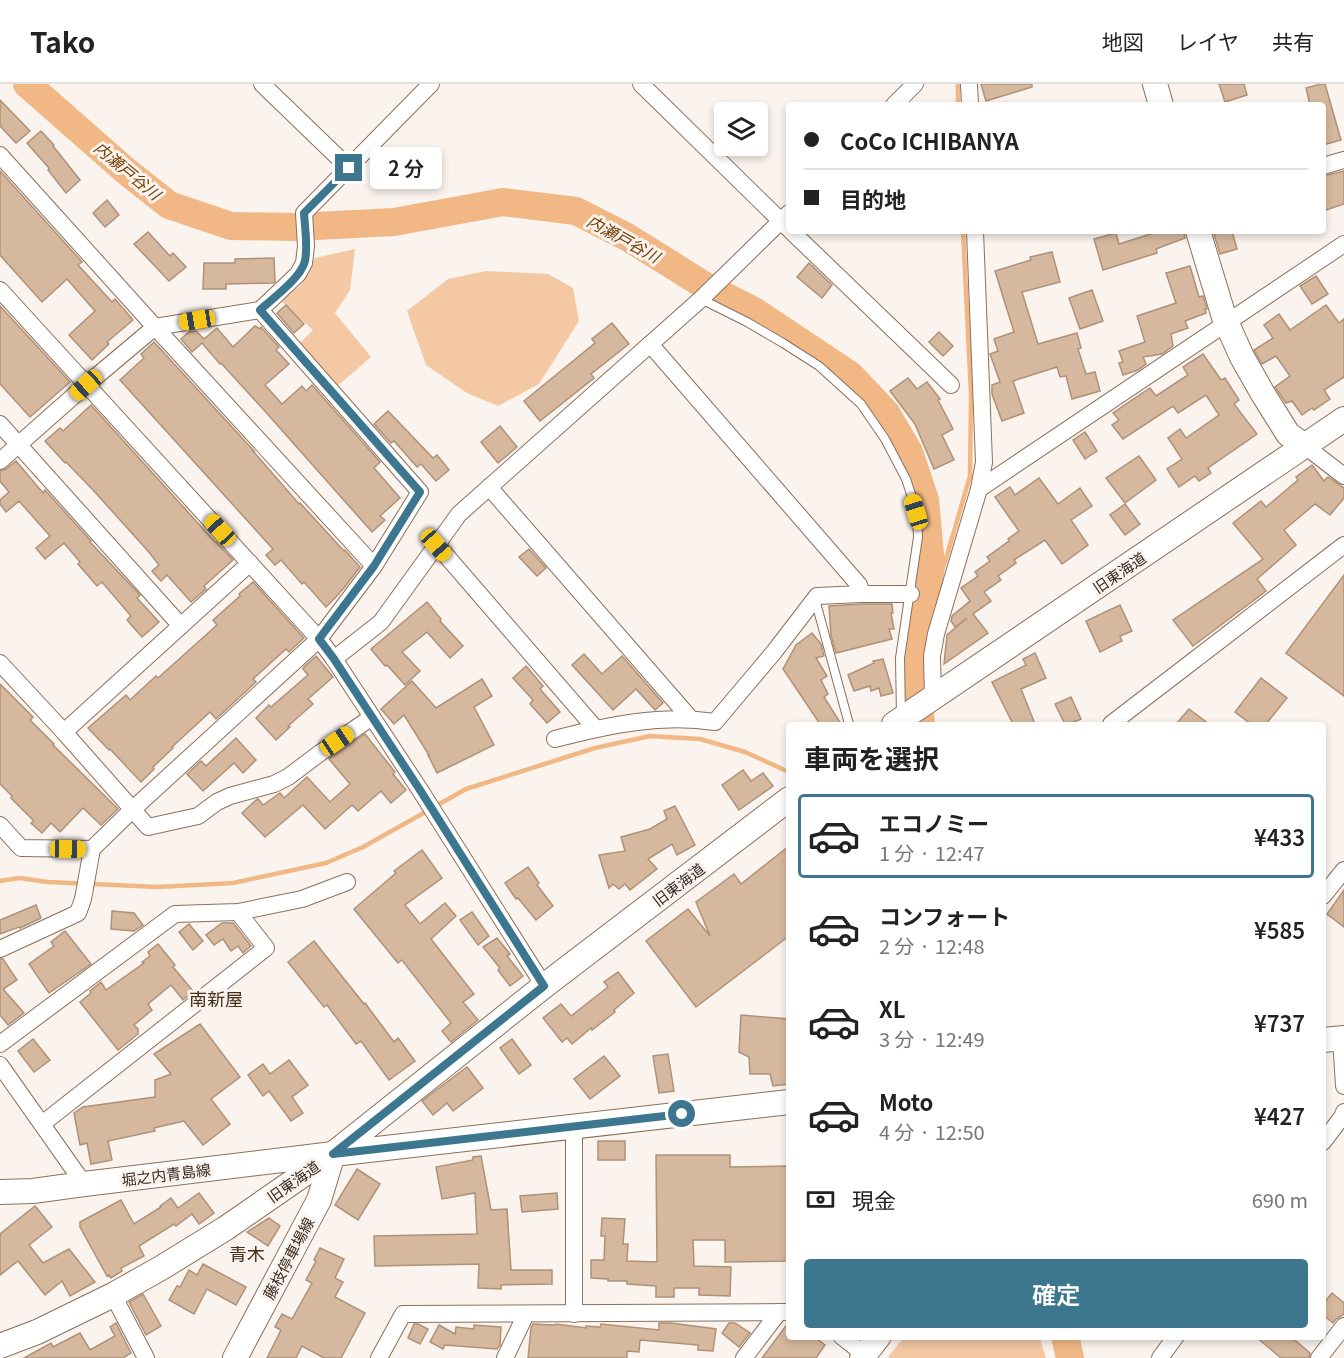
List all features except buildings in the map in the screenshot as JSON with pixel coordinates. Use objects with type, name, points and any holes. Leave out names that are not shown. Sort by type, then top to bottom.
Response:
[{"type":"street","points":[[262,84],[349,168]]},
{"type":"street","points":[[0,461],[155,327],[260,310],[298,274],[304,263],[306,246],[304,213],[431,84]]},
{"type":"street","points":[[641,84],[786,221]]},
{"type":"street","points":[[897,102],[915,84]]},
{"type":"street","points":[[969,84],[970,102]]},
{"type":"street","points":[[1155,84],[1160,102]]},
{"type":"street","points":[[0,155],[374,566]]},
{"type":"street","points":[[1326,165],[1344,160]]},
{"type":"street","points":[[334,659],[381,622],[459,514],[717,283],[786,225]]},
{"type":"street","points":[[799,234],[951,385]]},
{"type":"street","points":[[933,698],[932,656],[936,634],[979,489],[984,462],[975,234]]},
{"type":"street","points":[[1199,234],[1226,322],[1263,394],[1288,434],[1344,476]]},
{"type":"street","points":[[979,489],[1344,244]]},
{"type":"street","points":[[0,290],[319,639],[420,790],[544,986]]},
{"type":"street","points":[[0,949],[78,913],[83,899],[92,849],[319,639],[374,566],[420,492],[260,310]]},
{"type":"street","points":[[650,344],[859,585],[862,594]]},
{"type":"street","name":"旧東海道","points":[[897,722],[1344,419]]},
{"type":"street","points":[[0,424],[181,626]]},
{"type":"street","points":[[489,488],[690,718]]},
{"type":"street","points":[[436,545],[595,728]]},
{"type":"street","points":[[1115,722],[1344,545]]},
{"type":"street","points":[[64,732],[250,563]]},
{"type":"street","points":[[555,739],[595,728],[641,720],[690,718],[715,722],[774,652],[817,596],[910,594]]},
{"type":"street","points":[[0,663],[147,827],[198,816],[217,802],[230,796],[273,784],[288,777],[372,717]]},
{"type":"street","name":"旧東海道","points":[[0,1346],[37,1332],[162,1268],[226,1228],[333,1154],[544,986],[786,802]]},
{"type":"street","points":[[0,825],[21,848],[92,849]]},
{"type":"street","points":[[1326,892],[1344,870]]},
{"type":"street","points":[[0,1044],[175,914],[238,912],[302,899],[347,882]]},
{"type":"street","points":[[42,1124],[266,948],[238,912]]},
{"type":"street","points":[[1336,1039],[1344,1086]]},
{"type":"street","points":[[0,1065],[84,1184]]},
{"type":"street","name":"堀之内青島線","points":[[0,1192],[33,1191],[786,1102]]},
{"type":"street","points":[[1326,1138],[1343,1116]]},
{"type":"street","points":[[574,1126],[574,1314]]},
{"type":"street","name":"藤枝停車場線","points":[[235,1358],[319,1200],[333,1154]]},
{"type":"street","points":[[113,1295],[146,1358]]},
{"type":"street","points":[[379,1358],[403,1314],[784,1312]]},
{"type":"street","points":[[744,1358],[784,1312]]},
{"type":"street","points":[[505,1358],[526,1314]]},
{"type":"street","points":[[1319,1358],[1344,1326]]},
{"type":"street","points":[[848,1340],[868,1352]]},
{"type":"street","points":[[1160,1358],[1173,1340]]},
{"type":"lane","points":[[701,299],[747,322],[819,366],[861,404],[885,439],[906,479],[916,512],[918,537],[900,658],[897,722]]},
{"type":"lane","points":[[815,598],[848,722]]},
{"type":"shaded area","points":[[355,249],[350,290],[335,313],[371,357],[334,389],[297,346],[313,330],[280,300],[300,286],[315,258]]},
{"type":"shaded area","points":[[486,271],[548,274],[573,288],[579,321],[539,384],[498,406],[467,393],[426,365],[407,311],[448,279]]},
{"type":"shaded area","points":[[902,1340],[1040,1340],[1046,1358],[890,1358],[888,1357]]},
{"type":"waterway","name":"内瀬戸谷川","points":[[27,84],[126,171],[169,205],[231,226],[296,227],[394,222],[503,202],[576,211],[627,237],[707,287],[754,311],[850,375],[886,413],[909,452],[925,500],[931,565],[916,682],[921,722]]},
{"type":"waterway","points":[[958,84],[958,102]]},
{"type":"waterway","points":[[922,632],[970,476],[971,394],[963,234]]},
{"type":"waterway","points":[[436,806],[466,789],[595,748],[650,736],[700,739],[745,752],[786,771]]},
{"type":"waterway","points":[[0,881],[19,878],[48,882],[158,887],[233,883],[326,863],[363,847],[429,810]]},
{"type":"waterway","points":[[1066,1340],[1070,1358]]},
{"type":"district","name":"南新屋","points":[[216,998]]},
{"type":"district","name":"青木","points":[[247,1253]]},
{"type":"route","points":[[349,168],[304,213],[306,246],[304,263],[298,274],[260,310],[420,492],[374,566],[319,639],[420,790],[544,986],[333,1154],[682,1114]]}]
